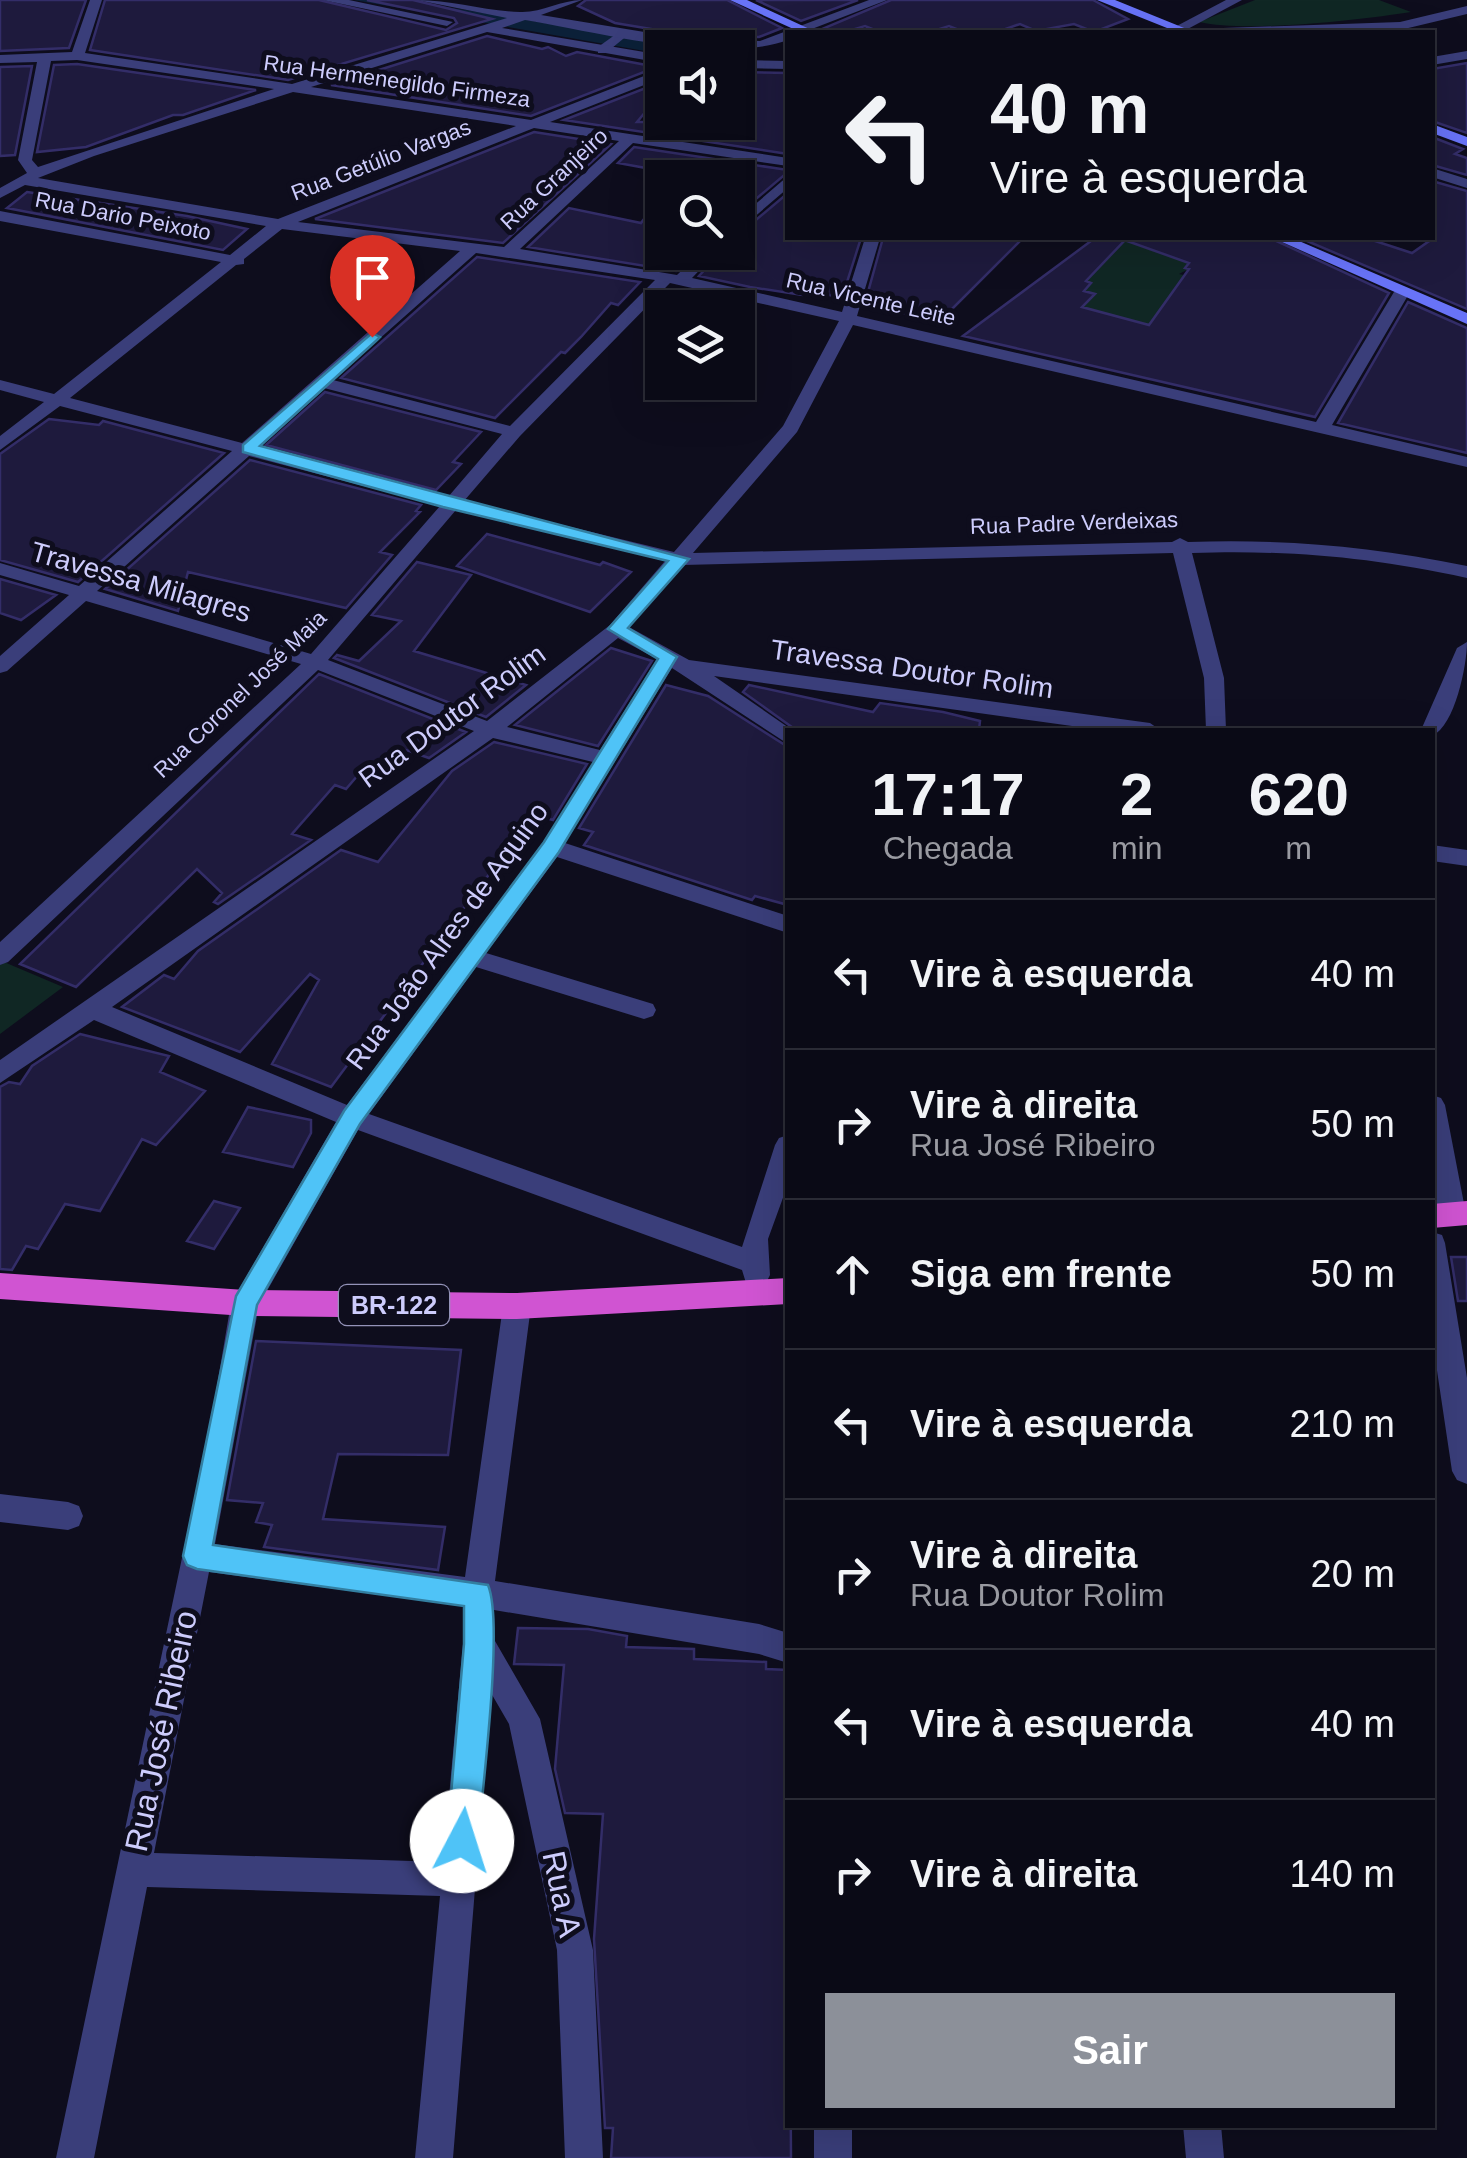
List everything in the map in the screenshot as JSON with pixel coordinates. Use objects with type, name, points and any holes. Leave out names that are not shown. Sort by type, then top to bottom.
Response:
[{"type":"highway","name":"BR-122","points":[[0,1286],[245,1303],[517,1306],[774,1293]]},
{"type":"main road","points":[[736,0],[794,30]]},
{"type":"main road","points":[[1103,0],[1179,30]]},
{"type":"main road","points":[[1435,129],[1467,142]]},
{"type":"main road","points":[[1285,240],[1467,319]]},
{"type":"street","points":[[78,56],[96,0]]},
{"type":"street","points":[[330,0],[645,56]]},
{"type":"street","points":[[424,0],[687,44],[785,44]]},
{"type":"street","points":[[0,194],[28,176],[285,89],[576,0]]},
{"type":"street","points":[[803,30],[881,0]]},
{"type":"street","points":[[1184,30],[1236,0]]},
{"type":"street","points":[[1282,30],[1400,26],[1467,10]]},
{"type":"street","points":[[604,49],[621,35]]},
{"type":"street","points":[[762,45],[785,37]]},
{"type":"street","points":[[1435,60],[1467,55]]},
{"type":"street","name":"Rua Hermenegildo Firmeza","points":[[0,59],[78,56],[785,162]]},
{"type":"street","points":[[28,176],[25,160],[45,57]]},
{"type":"street","points":[[755,64],[785,64]]},
{"type":"street","name":"Rua Getúlio Vargas","points":[[0,445],[279,224],[645,80]]},
{"type":"street","name":"Rua Granjeiro","points":[[508,252],[630,139]]},
{"type":"street","points":[[1435,173],[1467,184]]},
{"type":"street","name":"Rua Vicente Leite","points":[[28,176],[279,224],[473,247],[674,279],[850,316],[1467,462]]},
{"type":"street","points":[[755,211],[785,183]]},
{"type":"street","name":"Rua Dario Peixoto","points":[[0,216],[238,260]]},
{"type":"street","name":"Rua Doutor Rolim","points":[[0,1073],[490,730],[617,629],[791,428],[850,316],[872,240]]},
{"type":"street","points":[[0,667],[473,247]]},
{"type":"street","name":"Rua Coronel José Maia","points":[[0,956],[315,662],[514,432],[686,270]]},
{"type":"street","points":[[1320,430],[1402,292]]},
{"type":"street","points":[[322,382],[514,432]]},
{"type":"street","name":"Rua Padre Verdeixas","points":[[0,385],[62,398],[449,503],[680,559],[1180,544],[1326,548],[1467,572]]},
{"type":"street","points":[[1180,544],[1214,678],[1216,728]]},
{"type":"street","name":"Travessa Milagres","points":[[0,569],[315,662],[490,730],[608,760]]},
{"type":"street","points":[[617,629],[676,662],[785,736]]},
{"type":"street","points":[[1433,728],[1467,648]]},
{"type":"street","name":"Travessa Doutor Rolim","points":[[676,662],[1136,728]]},
{"type":"street","name":"Rua João Alres de Aquino","points":[[245,1303],[352,1118],[552,847],[676,662]]},
{"type":"street","points":[[552,847],[785,924]]},
{"type":"street","points":[[1435,853],[1467,858]]},
{"type":"street","points":[[471,957],[644,1010]]},
{"type":"street","points":[[92,1009],[352,1118],[754,1263],[774,1293]]},
{"type":"street","points":[[1435,1122],[1451,1214]]},
{"type":"street","points":[[754,1263],[764,1210],[785,1153]]},
{"type":"street","points":[[1435,1262],[1467,1470]]},
{"type":"street","name":"Rua José Ribeiro","points":[[75,2158],[245,1303]]},
{"type":"street","points":[[434,2158],[479,1644],[478,1595],[517,1306]]},
{"type":"street","points":[[0,1508],[68,1516]]},
{"type":"street","points":[[197,1556],[578,1606],[785,1647]]},
{"type":"street","name":"Rua A","points":[[479,1644],[524,1720],[575,1950],[584,2158]]},
{"type":"street","points":[[132,1869],[459,1880]]},
{"type":"street","points":[[832,2158],[833,2128]]},
{"type":"street","points":[[1202,2128],[1205,2158]]},
{"type":"green space","points":[[1255,0],[1379,0],[1411,12],[1274,26],[1199,22]]},
{"type":"green space","points":[[1111,240],[1179,240],[1200,263],[1179,274],[1197,278],[1276,353],[1070,309],[1084,258]]},
{"type":"green space","points":[[4,962],[63,987],[0,1034],[0,965]]},
{"type":"water","points":[[354,0],[404,0],[645,39],[645,51]]},
{"type":"building","points":[[0,0],[86,0],[69,48],[0,51]]},
{"type":"building","points":[[105,0],[319,0],[446,30],[457,23],[454,18],[367,0],[413,0],[492,19],[288,80],[90,50]]},
{"type":"building","points":[[586,0],[727,0],[782,28],[759,37],[755,37],[755,30],[657,30],[615,23],[578,6]]},
{"type":"building","points":[[756,0],[858,0],[801,21]]},
{"type":"building","points":[[891,0],[1093,0],[1128,19],[1099,30],[1074,24],[1041,30],[1020,24],[1003,30],[959,30],[949,26],[936,30],[875,30],[865,26],[852,30],[822,29]]},
{"type":"building","points":[[487,36],[542,49],[548,47],[566,56],[577,52],[645,65],[645,72],[531,116],[331,85]]},
{"type":"building","points":[[1467,63],[1467,133],[1435,122],[1435,68]]},
{"type":"building","points":[[77,64],[256,90],[86,147],[37,152],[54,65]]},
{"type":"building","points":[[32,66],[15,155],[0,156],[0,67]]},
{"type":"building","points":[[755,72],[785,73],[785,154],[696,140],[755,140]]},
{"type":"building","points":[[645,88],[645,112],[637,122],[645,122],[645,132],[564,120]]},
{"type":"building","points":[[534,132],[611,144],[503,243],[315,219]]},
{"type":"building","points":[[1435,138],[1463,149],[1455,154],[1467,158],[1467,175],[1435,166]]},
{"type":"building","points":[[634,147],[721,160],[645,160],[645,168],[618,163]]},
{"type":"building","points":[[755,165],[785,170],[785,175],[755,200]]},
{"type":"building","points":[[1435,182],[1467,191],[1467,309],[1305,240],[1372,240],[1412,253],[1435,240]]},
{"type":"building","points":[[27,192],[247,229],[223,250],[7,208]]},
{"type":"building","points":[[785,196],[785,240],[860,240],[842,298],[805,289],[802,295],[699,276],[704,270],[755,270],[755,221]]},
{"type":"building","points":[[569,208],[641,223],[645,218],[645,266],[528,247]]},
{"type":"building","points":[[882,240],[1021,240],[938,323],[865,303]]},
{"type":"building","points":[[1092,240],[1125,240],[1086,281],[1091,283],[1084,291],[1095,294],[1082,307],[1149,325],[1189,269],[1185,268],[1189,263],[1127,240],[1274,240],[1389,293],[1315,417],[963,336]]},
{"type":"building","points":[[477,257],[640,282],[618,305],[611,303],[565,353],[561,352],[495,418],[341,378]]},
{"type":"building","points":[[1408,302],[1467,328],[1467,453],[1338,423]]},
{"type":"building","points":[[325,392],[481,432],[453,462],[461,464],[436,490],[266,445]]},
{"type":"building","points":[[49,419],[99,425],[103,421],[224,453],[78,582],[0,560],[0,454]]},
{"type":"building","points":[[250,460],[421,505],[416,511],[420,512],[380,552],[392,555],[346,608],[188,572],[178,611],[105,589]]},
{"type":"building","points":[[487,534],[631,572],[590,612],[457,566]]},
{"type":"building","points":[[417,562],[471,575],[414,651],[526,685],[486,717],[334,658],[337,655],[359,661],[401,621],[372,615]]},
{"type":"building","points":[[0,579],[56,595],[21,620],[0,613]]},
{"type":"building","points":[[611,648],[652,661],[598,746],[515,725]]},
{"type":"building","points":[[319,674],[466,732],[429,758],[406,750],[385,774],[365,767],[346,789],[335,785],[292,834],[311,840],[218,904],[214,902],[222,893],[197,869],[76,987],[20,964]]},
{"type":"building","points":[[666,685],[708,696],[785,745],[785,904],[755,896],[752,900],[584,845],[593,832],[579,828]]},
{"type":"building","points":[[749,685],[873,712],[880,703],[943,712],[980,721],[979,728],[793,728],[743,692]]},
{"type":"building","points":[[494,742],[587,764],[553,820],[535,815],[522,830],[331,1087],[272,1064],[319,980],[310,974],[240,1052],[122,1007],[164,975],[174,979],[198,951],[341,850],[378,862],[452,771]]},
{"type":"building","points":[[80,1034],[169,1056],[160,1072],[205,1091],[156,1145],[142,1139],[100,1211],[65,1204],[38,1249],[26,1246],[12,1270],[0,1269],[0,1087],[9,1082],[20,1084],[32,1066]]},
{"type":"building","points":[[248,1107],[311,1120],[311,1133],[293,1167],[223,1152]]},
{"type":"building","points":[[214,1201],[240,1208],[214,1249],[187,1241]]},
{"type":"building","points":[[1451,1257],[1467,1257],[1467,1301],[1458,1301]]},
{"type":"building","points":[[256,1341],[461,1350],[448,1455],[338,1454],[323,1519],[445,1527],[438,1570],[264,1547],[272,1525],[256,1522],[263,1503],[227,1500]]},
{"type":"building","points":[[518,1628],[588,1629],[627,1636],[626,1647],[694,1649],[694,1659],[766,1662],[766,1669],[785,1670],[785,2128],[791,2128],[791,2158],[611,2158],[613,2128],[605,2128],[594,1939],[603,1814],[565,1813],[555,1769],[564,1665],[514,1664]]},
{"type":"route","points":[[372,337],[249,448],[449,503],[680,559],[617,629],[668,657],[608,760],[552,847],[352,1118],[245,1303],[197,1556],[478,1595],[479,1644],[462,1841]]}]
